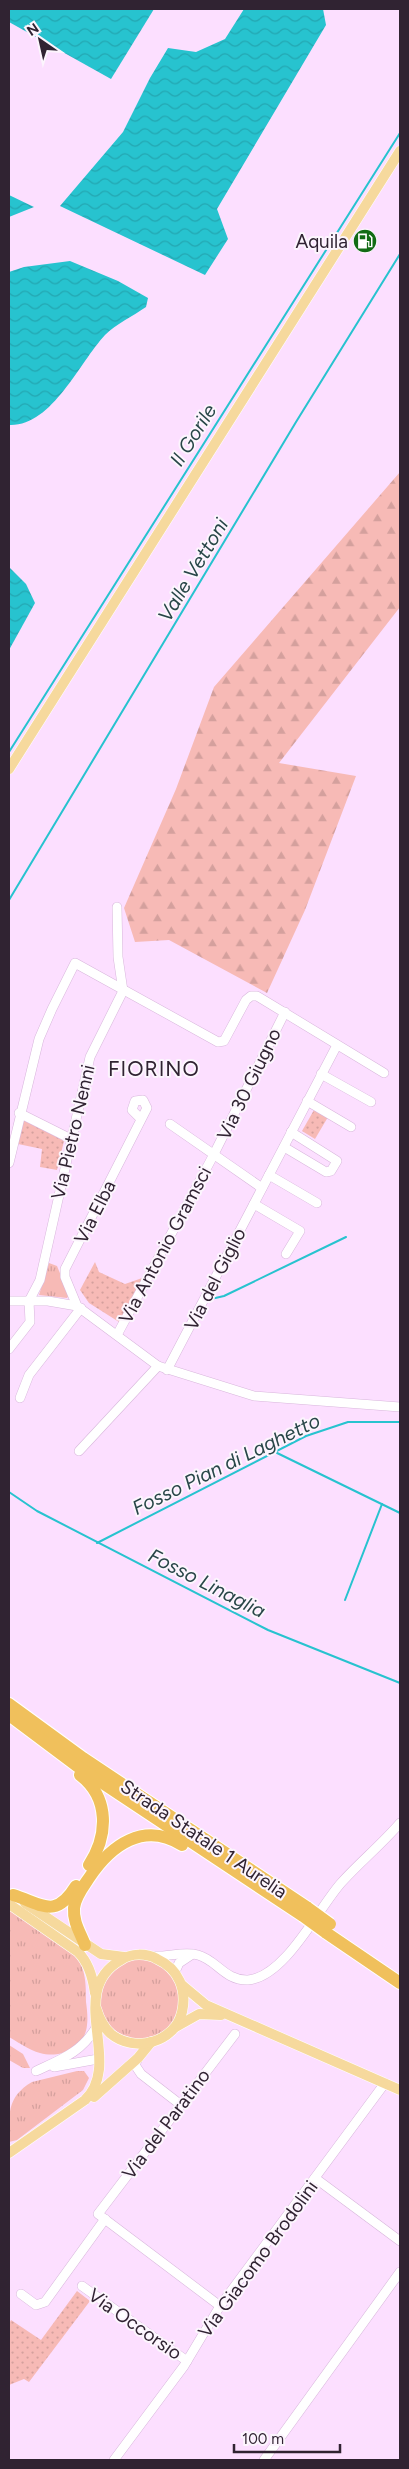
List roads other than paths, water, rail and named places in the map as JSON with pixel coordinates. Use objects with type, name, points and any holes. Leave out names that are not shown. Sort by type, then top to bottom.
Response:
[{"type":"highway","name":"Strada Statale 1 Aurelia","points":[[9,1704],[83,1758],[328,1928],[400,1974]]},
{"type":"highway","name":"Strada Statale 1 Aurelia","points":[[9,1715],[77,1766],[216,1859],[305,1912]]},
{"type":"highway","points":[[10,1897],[44,1907],[61,1904],[71,1895],[98,1851],[103,1831],[102,1810],[95,1792],[80,1775],[77,1766]]},
{"type":"highway","points":[[85,1944],[76,1925],[75,1904],[98,1864],[116,1847],[132,1839],[163,1836],[175,1840],[204,1859],[216,1859]]},
{"type":"highway","name":"Strada Statale 1 Aurelia","points":[[328,1928],[400,1983]]},
{"type":"main road","points":[[9,769],[400,151]]},
{"type":"main road","points":[[10,1897],[106,1956],[125,1957],[142,1955],[155,1957],[166,1963],[175,1972],[182,1985],[184,2000],[181,2015],[174,2028],[164,2037],[151,2042],[140,2044],[124,2041],[111,2034],[101,2022],[96,2008]]},
{"type":"main road","points":[[10,1897],[78,1952],[86,1962],[92,1976],[98,2026],[99,2077],[95,2090],[76,2107]]},
{"type":"main road","points":[[95,1994],[100,1978],[111,1965],[125,1957]]},
{"type":"main road","points":[[182,1985],[206,2004],[400,2090]]},
{"type":"main road","points":[[174,2028],[185,2024],[194,2016],[207,2013],[242,2020]]},
{"type":"main road","points":[[9,2153],[93,2097],[138,2058],[151,2042]]},
{"type":"street","points":[[117,906],[118,958],[123,991]]},
{"type":"street","points":[[9,1163],[19,1113],[40,1039],[52,1009],[75,963],[221,1043],[246,1000],[251,996],[256,996],[384,1073]]},
{"type":"street","name":"Via Pietro Nenni","points":[[9,1349],[30,1322],[30,1301],[40,1280],[90,1057],[123,991]]},
{"type":"street","name":"Via 30 Giugno","points":[[214,1156],[285,1012]]},
{"type":"street","name":"Via del Giglio","points":[[167,1370],[337,1045]]},
{"type":"street","points":[[321,1074],[371,1102]]},
{"type":"street","points":[[307,1101],[351,1127]]},
{"type":"street","points":[[19,1113],[71,1139]]},
{"type":"street","name":"Via Elba","points":[[79,1307],[65,1277],[65,1269],[141,1119]]},
{"type":"street","points":[[170,1124],[262,1188]]},
{"type":"street","points":[[284,1147],[326,1172],[331,1171],[337,1161],[292,1132]]},
{"type":"street","name":"Via Antonio Gramsci","points":[[117,1335],[214,1156]]},
{"type":"street","points":[[269,1175],[317,1203]]},
{"type":"street","points":[[254,1204],[300,1231],[286,1254]]},
{"type":"street","points":[[9,1301],[66,1302],[79,1307],[158,1366],[254,1396],[271,1399],[400,1407]]},
{"type":"street","points":[[20,1398],[29,1375],[79,1307]]},
{"type":"street","points":[[79,1451],[158,1366]]},
{"type":"street","points":[[142,1955],[165,1957],[193,1954],[206,1958],[225,1974],[237,1979],[250,1980],[265,1975],[288,1954],[343,1880],[400,1823]]},
{"type":"street","points":[[175,1972],[179,1963],[193,1954]]},
{"type":"street","points":[[98,2026],[82,2048],[70,2056],[36,2071],[98,2059]]},
{"type":"street","name":"Via del Paratino","points":[[22,2294],[36,2305],[45,2302],[181,2105],[235,2034]]},
{"type":"street","points":[[138,2058],[135,2065],[141,2074],[181,2105]]},
{"type":"street","points":[[116,2077],[128,2073],[141,2074]]},
{"type":"street","name":"Via Giacomo Brodolini","points":[[114,2460],[187,2361],[220,2306],[385,2083]]},
{"type":"street","points":[[315,2178],[400,2241]]},
{"type":"street","points":[[102,2217],[220,2306]]},
{"type":"street","points":[[264,2460],[400,2272]]},
{"type":"street","name":"Via Occorsio","points":[[82,2286],[187,2361]]},
{"type":"water","points":[[9,9],[154,9],[111,79],[9,22]]},
{"type":"water","points":[[244,9],[323,9],[326,25],[217,209],[228,239],[205,275],[60,206],[123,132],[150,78],[168,48],[196,52],[225,39]]},
{"type":"water","points":[[9,195],[34,207],[9,217]]},
{"type":"water","points":[[70,261],[118,281],[148,298],[146,307],[105,335],[64,391],[52,404],[39,415],[25,423],[10,425],[9,272],[24,267]]},
{"type":"water","points":[[9,567],[26,584],[35,603],[9,650]]},
{"type":"waterway","name":"Il Gorile","points":[[9,752],[400,133]]},
{"type":"waterway","name":"Valle Vettoni","points":[[9,900],[296,422],[400,254]]},
{"type":"waterway","points":[[211,1299],[224,1296],[346,1237]]},
{"type":"waterway","name":"Fosso Pian di Laghetto","points":[[97,1543],[306,1436],[348,1422],[400,1422]]},
{"type":"waterway","points":[[273,1451],[400,1513]]},
{"type":"waterway","name":"Fosso Linaglia","points":[[9,1492],[37,1511],[268,1630],[400,1683]]},
{"type":"waterway","points":[[345,1600],[382,1504]]},
{"type":"place","name":"Aquila","points":[[365,241]]},
{"type":"district","name":"FIORINO","points":[[154,1068]]}]
